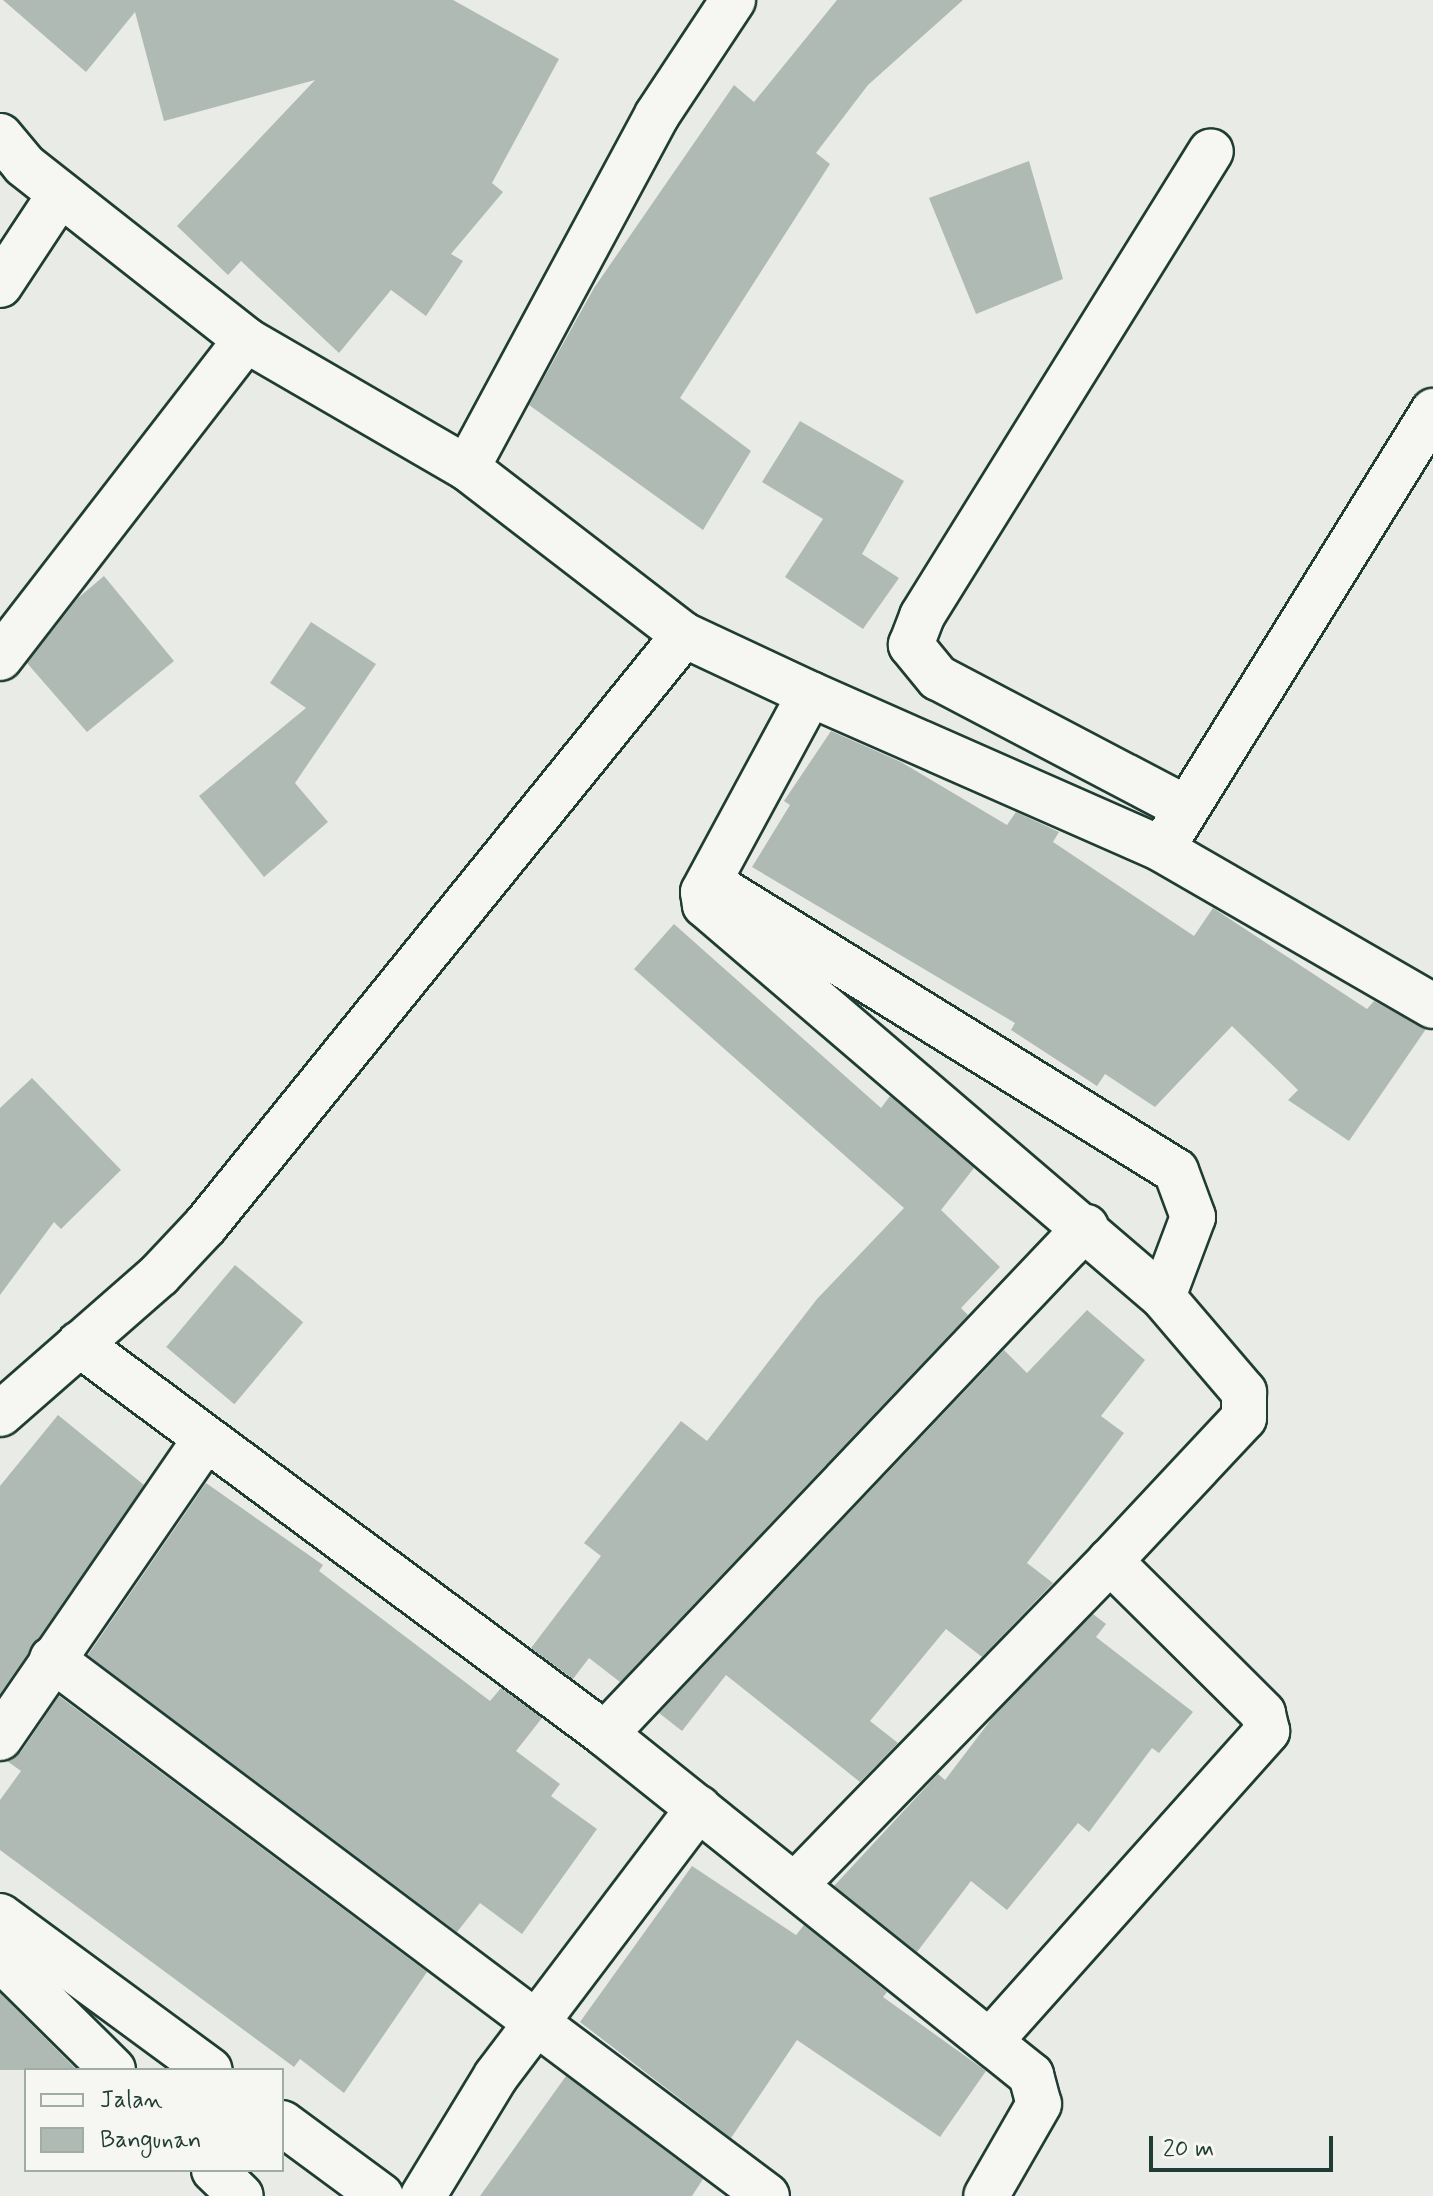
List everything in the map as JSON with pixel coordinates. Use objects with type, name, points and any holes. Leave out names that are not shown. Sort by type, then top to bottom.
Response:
[{"type":"street","points":[[467,468],[657,115],[733,0]]},
{"type":"street","points":[[0,136],[60,194],[246,340],[467,468],[684,635],[1161,849],[1433,1006]]},
{"type":"street","points":[[1186,808],[938,678],[911,645],[922,616],[1211,151]]},
{"type":"street","points":[[0,285],[60,194]]},
{"type":"street","points":[[8,630],[246,340]]},
{"type":"street","points":[[1161,849],[1433,411]]},
{"type":"street","points":[[0,1414],[205,1226],[684,635]]},
{"type":"street","points":[[796,1884],[1110,1561],[1244,1418],[1244,1392],[1163,1297],[1086,1227],[705,905],[708,881],[810,694]]},
{"type":"street","points":[[708,881],[1176,1171],[1193,1217],[1163,1297]]},
{"type":"street","points":[[605,1734],[1086,1227]]},
{"type":"street","points":[[79,1344],[605,1734],[992,2039],[1040,2088],[1039,2104],[986,2196]]},
{"type":"street","points":[[0,1738],[205,1440]]},
{"type":"street","points":[[992,2039],[1267,1731],[1263,1713],[1110,1561]]},
{"type":"street","points":[[52,1659],[534,2025],[767,2196]]},
{"type":"street","points":[[423,2196],[534,2025],[699,1808]]},
{"type":"street","points":[[0,1916],[207,2068]]},
{"type":"street","points":[[0,1958],[111,2068]]},
{"type":"street","points":[[284,2124],[381,2196]]},
{"type":"street","points":[[216,2172],[241,2196]]},
{"type":"building","points":[[3,0],[453,0],[559,59],[492,183],[503,192],[451,254],[463,261],[426,316],[391,290],[339,353],[241,261],[228,275],[177,226],[315,80],[164,121],[135,12],[86,72]]},
{"type":"building","points":[[837,0],[963,0],[868,85],[816,153],[830,164],[680,398],[751,451],[703,530],[529,405],[594,288],[734,85],[754,102]]},
{"type":"building","points":[[1029,161],[1063,279],[976,314],[929,198]]},
{"type":"building","points":[[800,421],[904,481],[862,554],[899,578],[863,629],[785,577],[823,519],[762,482]]},
{"type":"building","points":[[104,576],[174,661],[87,732],[27,663],[78,598]]},
{"type":"building","points":[[311,622],[376,664],[295,783],[328,822],[264,877],[199,796],[306,708],[270,683]]},
{"type":"building","points":[[831,731],[901,762],[1007,825],[1016,812],[1059,832],[1053,842],[1194,936],[1213,908],[1367,1009],[1374,1001],[1426,1029],[1349,1141],[1288,1100],[1298,1090],[1232,1026],[1155,1107],[1105,1074],[1097,1086],[1011,1030],[1015,1023],[752,867],[790,805],[784,801]]},
{"type":"building","points":[[674,924],[881,1108],[890,1096],[974,1168],[941,1210],[1000,1267],[961,1308],[968,1315],[620,1682],[589,1658],[573,1679],[531,1648],[601,1556],[584,1543],[681,1421],[707,1441],[817,1299],[904,1208],[634,969]]},
{"type":"building","points":[[32,1078],[121,1170],[61,1229],[54,1222],[0,1295],[0,1108]]},
{"type":"building","points":[[235,1265],[303,1322],[234,1404],[166,1347]]},
{"type":"building","points":[[1087,1310],[1145,1360],[1101,1416],[1124,1433],[1027,1563],[1053,1583],[982,1657],[946,1629],[870,1721],[898,1743],[860,1782],[726,1675],[682,1731],[659,1713],[1004,1350],[1027,1373]]},
{"type":"building","points":[[58,1415],[144,1485],[0,1694],[0,1486]]},
{"type":"building","points":[[206,1483],[323,1565],[319,1571],[490,1701],[501,1688],[542,1718],[516,1751],[560,1784],[551,1796],[597,1829],[522,1934],[480,1903],[457,1932],[88,1655]]},
{"type":"building","points":[[1093,1614],[1106,1624],[1096,1637],[1193,1712],[1159,1753],[1152,1748],[1089,1832],[1078,1823],[1007,1910],[971,1881],[917,1952],[834,1886],[938,1774],[945,1780],[993,1717]]},
{"type":"building","points":[[59,1696],[427,1972],[344,2093],[300,2059],[294,2067],[0,1850],[0,1800],[21,1771],[7,1761],[21,1752]]},
{"type":"building","points":[[692,1866],[796,1935],[804,1925],[887,1992],[883,1997],[986,2071],[940,2137],[797,2040],[731,2138],[580,2022]]},
{"type":"building","points":[[0,1993],[75,2068],[0,2070]]},
{"type":"building","points":[[566,2076],[703,2179],[692,2196],[480,2196]]}]
